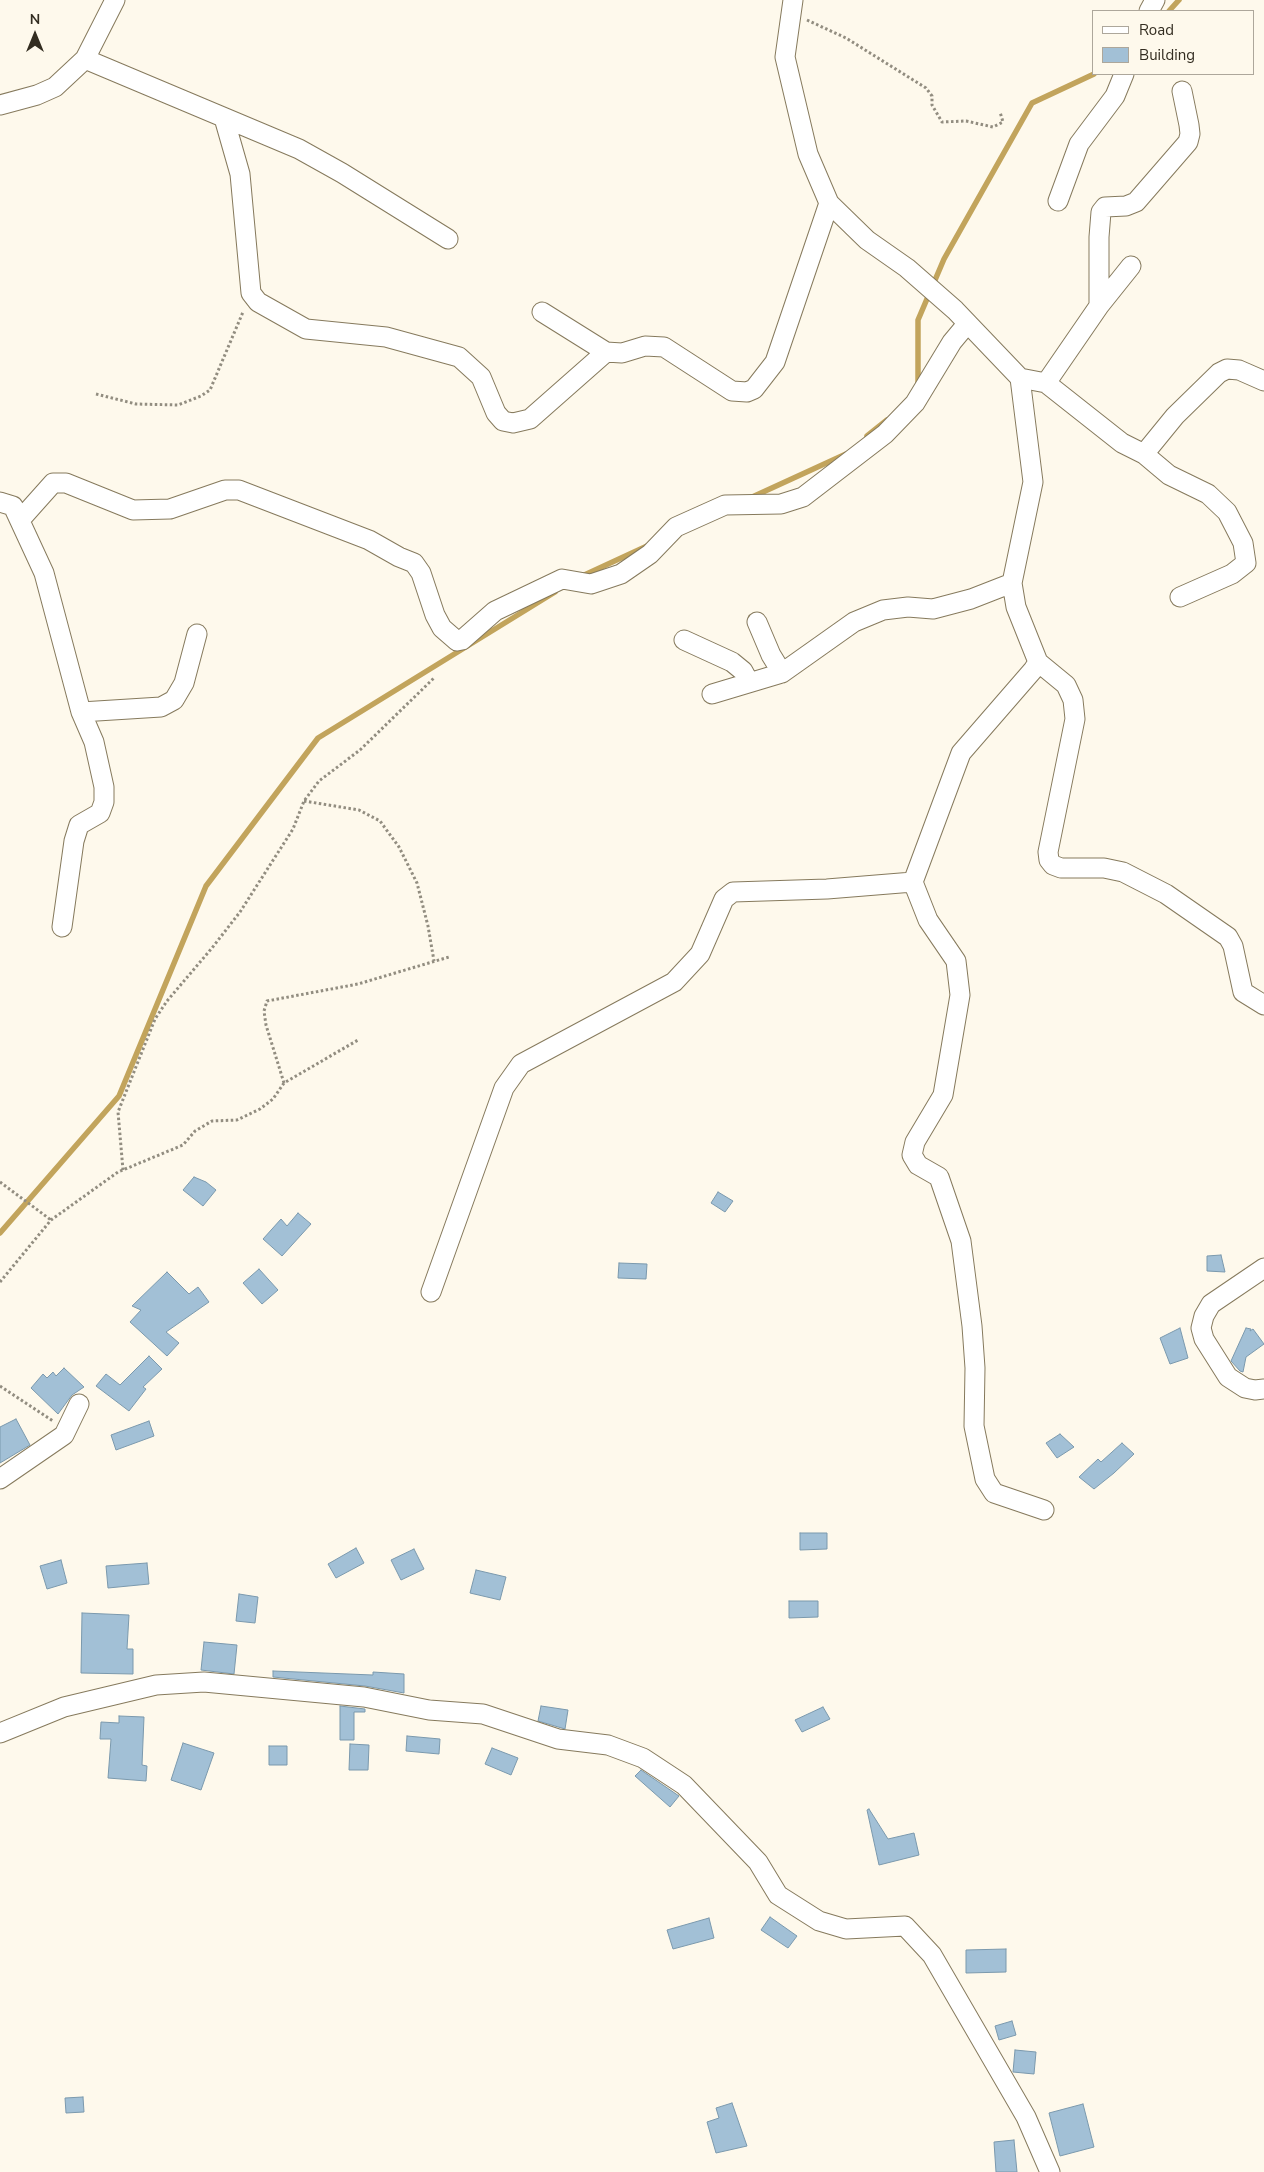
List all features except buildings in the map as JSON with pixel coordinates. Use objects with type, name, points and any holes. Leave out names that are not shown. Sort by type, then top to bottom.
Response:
[{"type":"street","points":[[0,104],[37,96],[55,87],[85,59],[102,29],[114,0]]},
{"type":"street","points":[[792,6],[785,57],[808,154],[829,203],[867,240],[907,268],[961,317],[1020,378],[1033,482],[1012,583],[1016,607],[1038,662],[1066,685],[1073,700],[1075,719],[1048,852],[1049,860],[1053,865],[1061,868],[1104,868],[1123,872],[1166,894],[1228,937],[1233,946],[1243,992],[1264,1005]]},
{"type":"street","points":[[85,59],[320,160],[448,238]]},
{"type":"street","points":[[1058,201],[1080,144],[1115,96],[1124,75]]},
{"type":"street","points":[[1099,306],[1098,237],[1102,212],[1105,207],[1126,206],[1136,202],[1188,142],[1190,134],[1189,125],[1182,91]]},
{"type":"street","points":[[224,118],[240,174],[251,293],[258,302],[306,329],[386,337],[459,357],[481,377],[496,412],[503,421],[513,424],[530,419],[606,352]]},
{"type":"street","points":[[542,312],[606,352],[622,352],[645,346],[664,347],[732,391],[748,392],[754,389],[775,362],[829,203]]},
{"type":"street","points":[[1046,382],[1099,306],[1131,266]]},
{"type":"street","points":[[20,520],[53,483],[66,483],[133,510],[170,509],[225,490],[239,490],[369,540],[414,563],[421,573],[435,615],[442,628],[457,641],[462,640],[495,611],[562,579],[591,584],[621,574],[650,554],[676,526],[725,505],[781,504],[803,497],[885,434],[915,402],[952,342],[961,317]]},
{"type":"street","points":[[1144,454],[1176,416],[1219,372],[1227,369],[1239,370],[1264,380]]},
{"type":"street","points":[[1020,378],[1046,382],[1122,443],[1144,454],[1169,475],[1208,494],[1227,512],[1243,543],[1246,563],[1232,574],[1180,597]]},
{"type":"street","points":[[0,502],[13,506],[44,573],[82,712],[94,742],[104,787],[104,802],[100,813],[79,825],[74,841],[62,927]]},
{"type":"street","points":[[712,694],[782,673],[854,622],[883,610],[908,607],[933,609],[971,599],[1012,583]]},
{"type":"street","points":[[757,622],[771,655],[782,673]]},
{"type":"street","points":[[82,712],[161,708],[174,700],[184,683],[197,634]]},
{"type":"street","points":[[684,640],[732,662],[742,671],[749,682]]},
{"type":"street","points":[[1038,662],[962,753],[913,882],[928,920],[956,961],[960,995],[943,1095],[915,1142],[912,1155],[918,1165],[939,1177],[962,1241],[974,1359],[974,1426],[986,1479],[994,1492],[1044,1510]]},
{"type":"street","points":[[431,1292],[504,1088],[521,1064],[674,982],[700,954],[724,899],[733,892],[827,889],[913,882]]},
{"type":"street","points":[[1264,1268],[1211,1304],[1204,1316],[1202,1328],[1204,1340],[1228,1377],[1245,1388],[1264,1389]]},
{"type":"street","points":[[0,1479],[64,1435],[80,1404]]},
{"type":"street","points":[[0,1733],[64,1707],[156,1685],[204,1682],[364,1698],[429,1710],[484,1714],[558,1739],[608,1745],[643,1758],[684,1785],[758,1862],[778,1895],[819,1921],[846,1929],[905,1926],[932,1955],[1026,2117],[1050,2172]]},
{"type":"path","points":[[792,6],[926,88],[932,96],[932,105],[942,122],[966,121],[993,127],[1003,122],[1000,112]]},
{"type":"path","points":[[96,394],[136,404],[178,405],[201,396],[210,390],[251,293]]},
{"type":"path","points":[[123,1170],[118,1112],[156,1019],[167,1002],[240,912],[294,829],[304,802],[319,781],[360,750],[435,677]]},
{"type":"path","points":[[304,802],[359,810],[380,821],[399,847],[417,883],[428,926],[434,961]]},
{"type":"path","points":[[284,1083],[266,1025],[264,1012],[267,1001],[358,984],[449,957]]},
{"type":"path","points":[[0,1282],[50,1220],[123,1170],[183,1145],[195,1131],[212,1121],[237,1120],[260,1109],[274,1099],[284,1083],[358,1040]]},
{"type":"path","points":[[0,1182],[50,1220]]},
{"type":"path","points":[[0,1386],[50,1418],[64,1435]]},
{"type":"waterway","points":[[1170,10],[1179,0]]},
{"type":"waterway","points":[[918,388],[918,320],[944,259],[1032,103],[1092,75]]},
{"type":"waterway","points":[[867,436],[887,420]]},
{"type":"waterway","points":[[750,498],[846,454]]},
{"type":"waterway","points":[[580,577],[647,546]]},
{"type":"waterway","points":[[0,1233],[119,1096],[206,886],[318,738],[555,592]]}]
